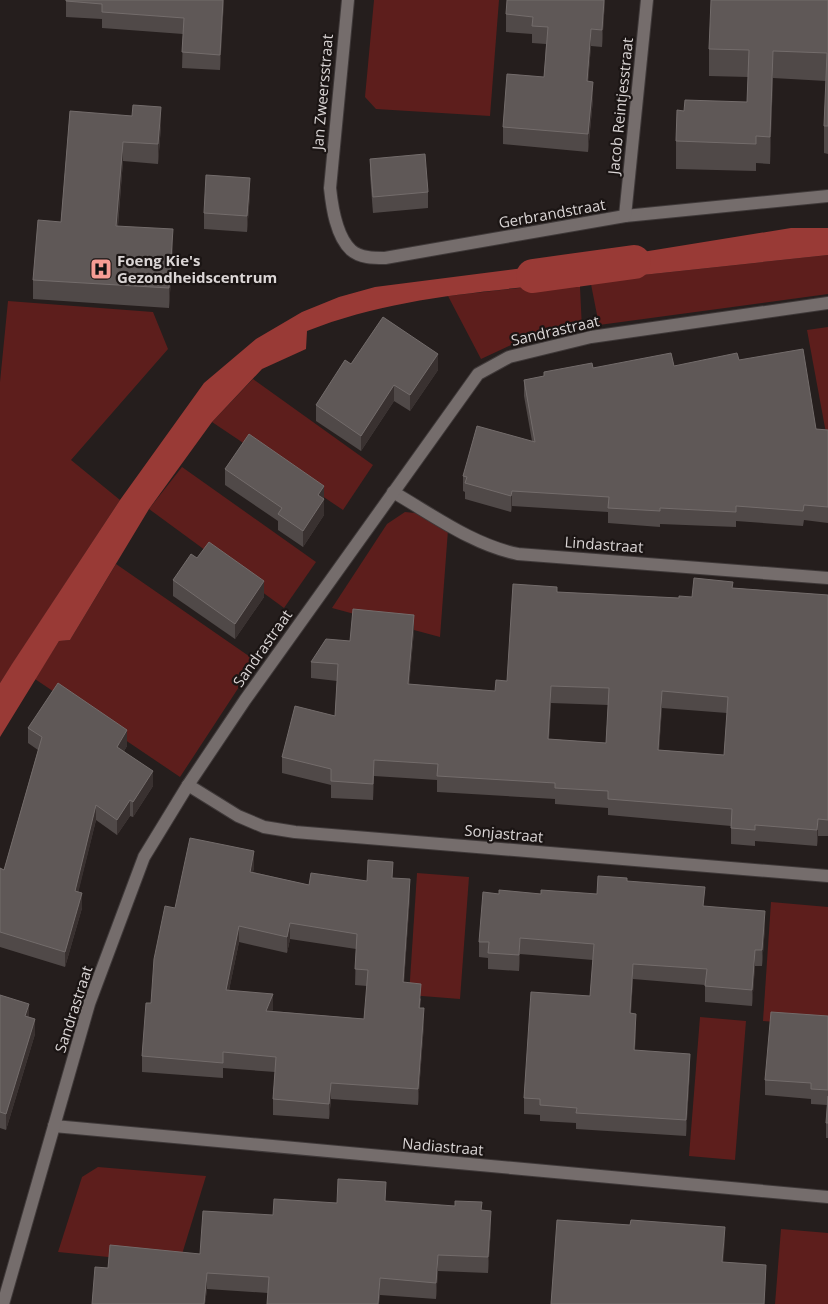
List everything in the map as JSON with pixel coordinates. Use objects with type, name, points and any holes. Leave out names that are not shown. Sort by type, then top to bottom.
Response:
[{"type":"street","name":"Jan Zweersstraat","points":[[330,188],[348,0]]},
{"type":"street","name":"Jacob Reintjesstraat","points":[[626,216],[648,0]]},
{"type":"street","name":"Gerbrandstraat","points":[[330,188],[332,213],[341,232],[351,250],[368,258],[404,255],[626,216],[828,196]]},
{"type":"street","name":"Sandrastraat","points":[[3,1304],[89,1004],[144,858],[188,784],[245,700],[478,374],[509,357],[591,337],[828,303]]},
{"type":"street","name":"Lindastraat","points":[[393,492],[478,541],[497,550],[511,553],[828,578]]},
{"type":"street","name":"Sonjastraat","points":[[188,784],[238,816],[264,826],[296,832],[828,876]]},
{"type":"street","name":"Nadiastraat","points":[[54,1126],[828,1197]]},
{"type":"shaded area","points":[[374,0],[499,0],[490,116],[376,109],[365,97]]},
{"type":"shaded area","points":[[791,228],[828,228],[828,255],[605,279],[589,274],[589,263],[593,260]]},
{"type":"shaded area","points":[[828,255],[828,294],[599,325],[589,274],[605,279]]},
{"type":"shaded area","points":[[572,257],[578,257],[580,287],[576,287],[574,282],[438,297],[372,310],[307,331],[306,349],[262,369],[212,422],[149,509],[70,640],[59,641],[0,737],[0,683],[12,664],[120,500],[204,383],[256,339],[302,312],[339,297],[375,287],[571,262]]},
{"type":"shaded area","points":[[574,282],[576,287],[580,287],[582,329],[511,345],[481,359],[448,296]]},
{"type":"shaded area","points":[[8,301],[153,312],[168,349],[71,460],[120,500],[0,683],[0,382]]},
{"type":"shaded area","points":[[828,327],[828,444],[807,330]]},
{"type":"shaded area","points":[[253,379],[373,465],[343,510],[212,422]]},
{"type":"shaded area","points":[[182,467],[316,562],[284,608],[149,509]]},
{"type":"shaded area","points":[[405,512],[415,513],[448,530],[440,637],[332,608],[387,524]]},
{"type":"shaded area","points":[[116,564],[256,661],[180,777],[35,679],[59,641],[70,640]]},
{"type":"shaded area","points":[[417,873],[469,877],[460,999],[409,995]]},
{"type":"shaded area","points":[[771,902],[828,907],[828,1026],[763,1021]]},
{"type":"shaded area","points":[[700,1017],[746,1021],[735,1160],[689,1156]]},
{"type":"shaded area","points":[[98,1167],[206,1176],[179,1264],[58,1252],[82,1177]]},
{"type":"shaded area","points":[[781,1229],[828,1233],[828,1304],[775,1304]]},
{"type":"building","points":[[66,0],[223,0],[220,55],[182,52],[184,18],[102,12],[102,4]]},
{"type":"building","points":[[507,0],[604,0],[602,30],[591,29],[587,81],[593,82],[588,134],[503,127],[507,74],[544,77],[548,27],[532,26],[533,17],[506,14]]},
{"type":"building","points":[[711,0],[828,0],[828,126],[824,126],[827,53],[773,51],[770,137],[756,136],[756,144],[676,141],[677,110],[684,111],[685,100],[747,102],[749,50],[709,49]]},
{"type":"building","points":[[133,105],[161,107],[158,144],[123,142],[116,226],[173,229],[169,288],[33,280],[38,220],[61,222],[70,111],[132,116]]},
{"type":"building","points":[[425,154],[428,192],[373,197],[370,159]]},
{"type":"building","points":[[206,175],[250,178],[247,216],[204,213]]},
{"type":"building","points":[[383,317],[438,354],[410,395],[394,385],[361,436],[316,405],[345,360],[351,364]]},
{"type":"building","points":[[803,349],[816,429],[828,430],[828,507],[804,505],[803,511],[736,506],[736,512],[660,508],[660,511],[608,508],[609,497],[512,491],[511,496],[465,483],[467,477],[463,476],[477,426],[535,442],[524,380],[544,376],[544,372],[592,363],[593,368],[671,353],[674,366],[737,353],[739,360]]},
{"type":"building","points":[[249,434],[324,486],[318,495],[324,499],[303,531],[278,514],[282,508],[225,469]]},
{"type":"building","points":[[209,542],[264,581],[235,624],[173,580],[191,554],[197,558]]},
{"type":"building","points":[[694,578],[733,582],[732,588],[828,595],[828,820],[818,819],[817,830],[755,825],[755,830],[731,828],[732,809],[608,799],[608,791],[555,788],[555,783],[437,776],[438,764],[374,760],[373,784],[331,781],[331,769],[282,757],[295,706],[335,716],[338,664],[311,662],[326,639],[350,641],[353,609],[414,615],[408,684],[495,691],[496,680],[507,681],[513,584],[557,587],[557,592],[692,597]],"holes":[[[551,686],[609,688],[606,743],[548,739]],[[662,691],[728,697],[724,755],[658,750]]]},
{"type":"building","points":[[58,683],[127,730],[117,747],[153,771],[133,802],[130,800],[117,820],[96,805],[75,891],[82,893],[65,952],[0,932],[0,868],[4,870],[42,737],[28,728]]},
{"type":"building","points":[[190,838],[254,851],[250,872],[309,885],[311,873],[367,881],[368,860],[393,862],[392,878],[410,879],[403,982],[421,984],[419,1008],[424,1008],[418,1089],[331,1083],[329,1104],[273,1099],[276,1057],[223,1052],[223,1063],[142,1056],[146,1003],[151,1003],[154,959],[165,906],[175,908]],"holes":[[[290,923],[357,934],[355,969],[368,970],[364,1019],[266,1011],[273,994],[226,990],[239,926],[287,937]]]},
{"type":"building","points":[[598,876],[627,878],[627,881],[705,887],[703,906],[765,911],[762,950],[755,950],[752,990],[705,986],[707,969],[633,964],[630,1013],[636,1014],[634,1050],[690,1054],[686,1120],[576,1113],[577,1108],[540,1105],[540,1099],[524,1098],[531,992],[590,996],[594,944],[520,938],[519,955],[488,953],[489,942],[479,942],[483,892],[499,894],[499,890],[541,894],[541,890],[597,894]]},
{"type":"building","points":[[0,995],[29,1004],[25,1016],[35,1019],[6,1114],[0,1112]]},
{"type":"building","points":[[771,1012],[828,1016],[828,1090],[811,1089],[811,1083],[765,1080]]},
{"type":"building","points":[[828,1096],[828,1123],[826,1123]]},
{"type":"building","points":[[338,1179],[386,1182],[385,1201],[455,1206],[455,1201],[482,1202],[481,1210],[491,1211],[488,1257],[438,1255],[436,1283],[380,1278],[378,1304],[267,1304],[269,1277],[207,1273],[204,1304],[92,1304],[95,1267],[108,1268],[110,1245],[200,1254],[203,1211],[273,1215],[274,1199],[337,1203]]},
{"type":"building","points":[[557,1220],[630,1225],[631,1220],[725,1227],[722,1262],[766,1265],[764,1304],[551,1304]]},
{"type":"waterway","points":[[533,276],[634,262]]},
{"type":"place","name":"Foeng Kie's Gezondheidscentrum","points":[[101,269]]}]
